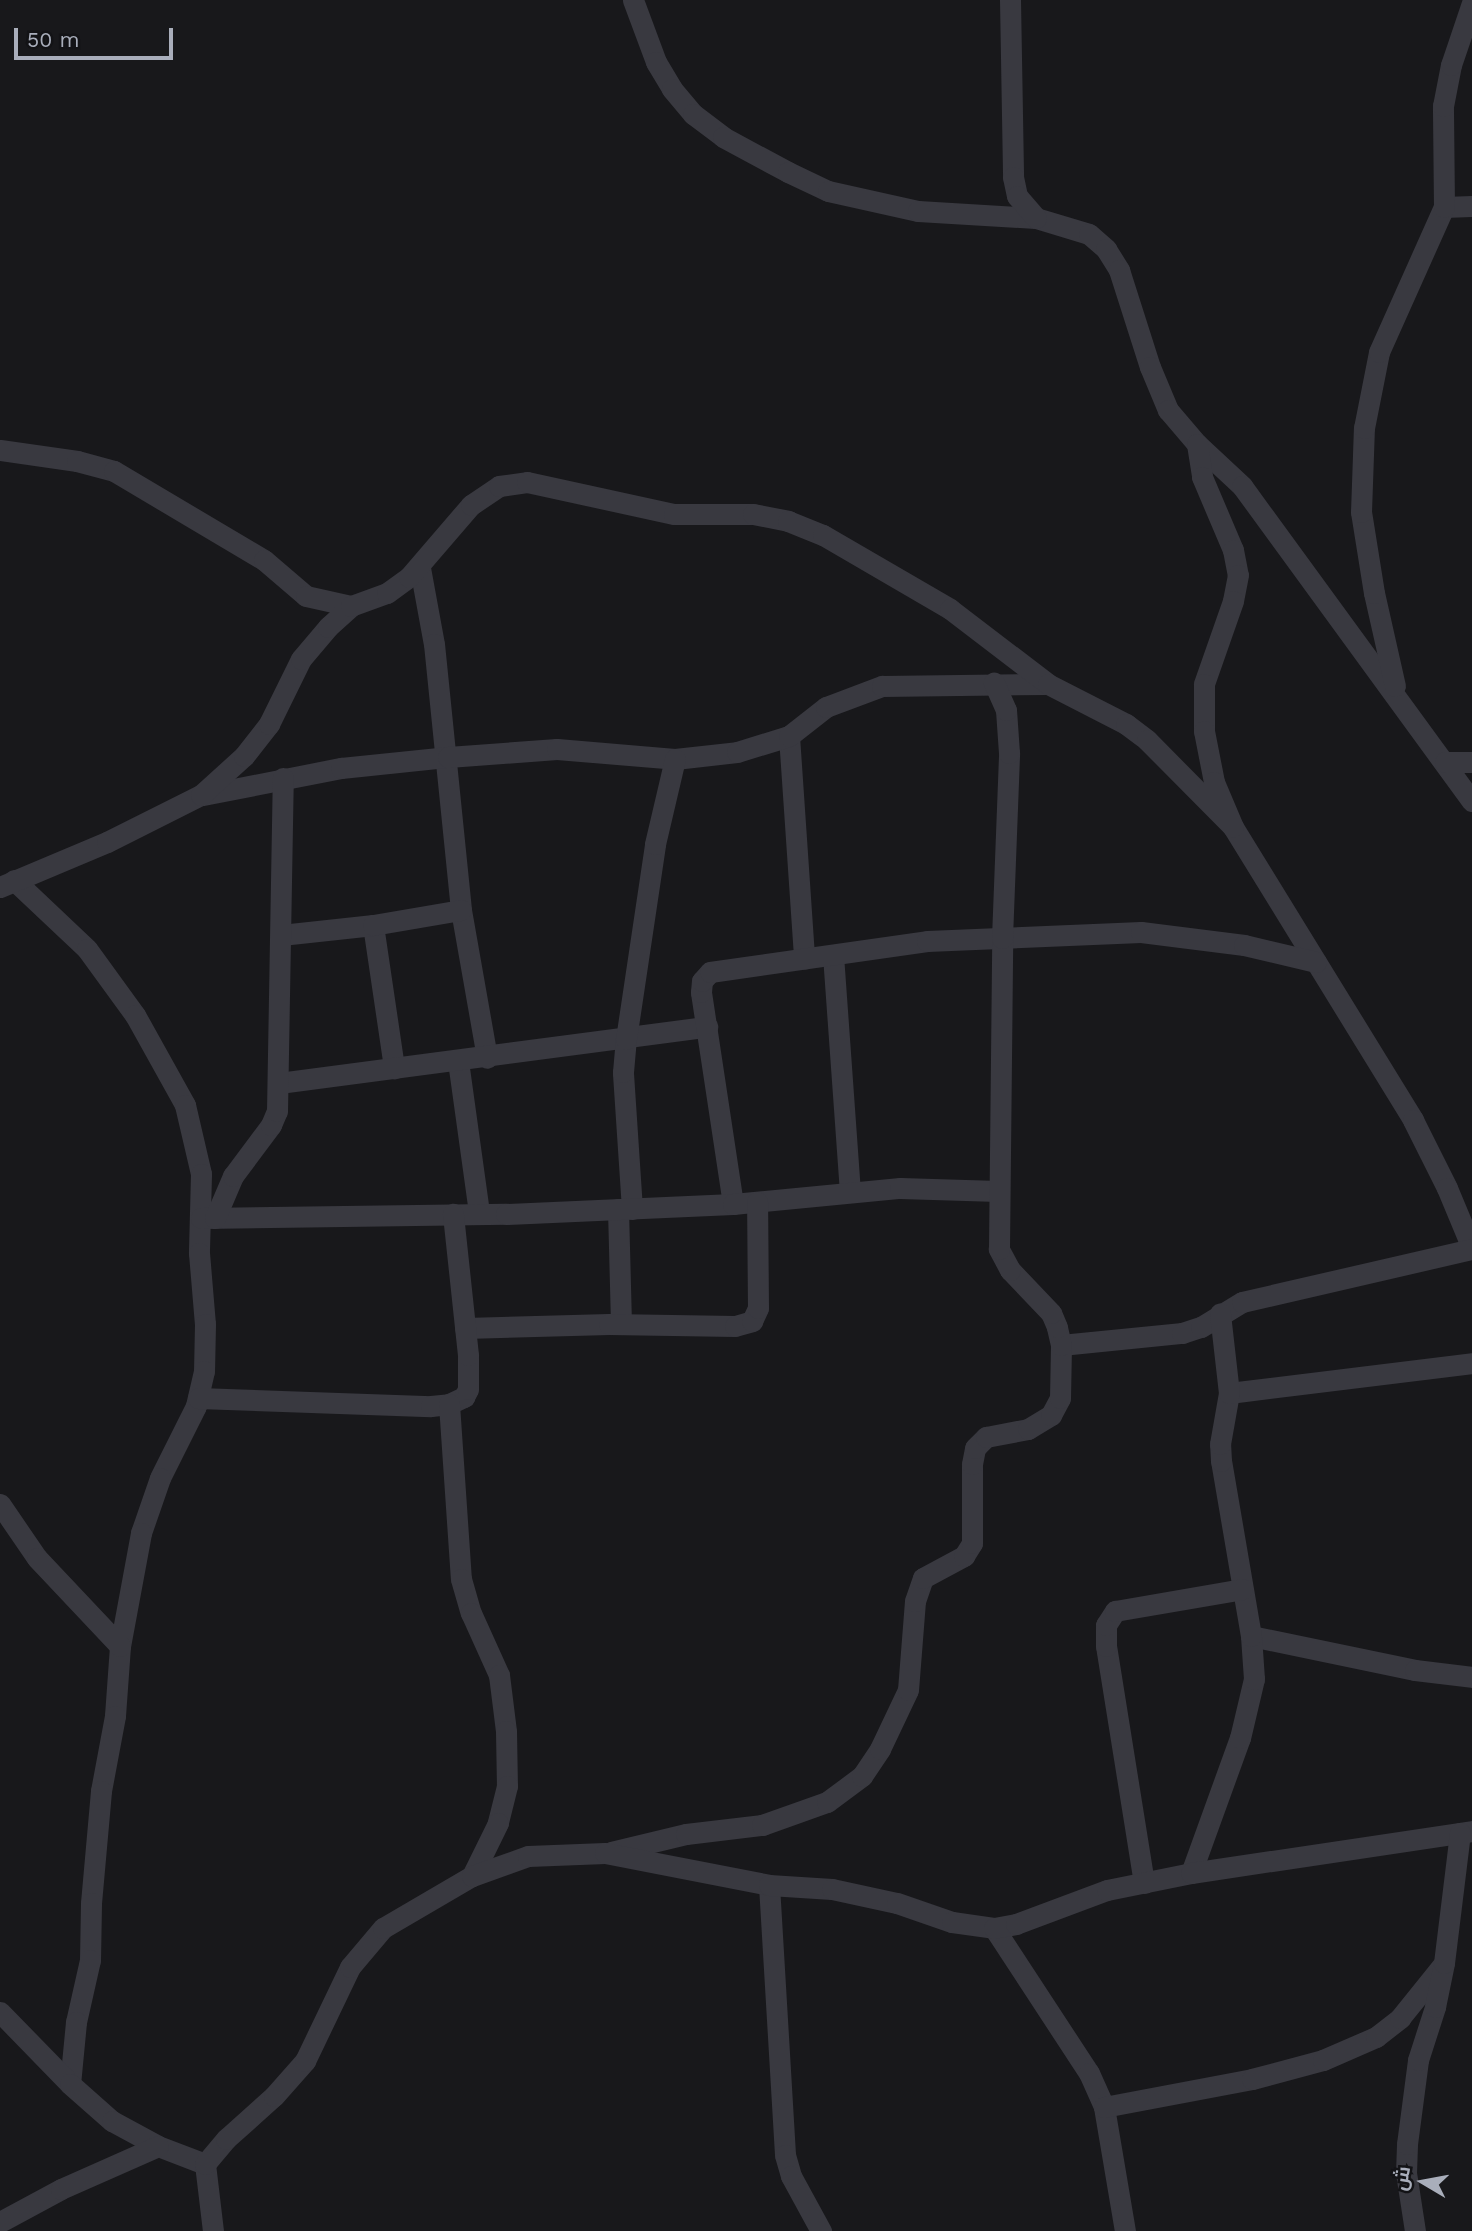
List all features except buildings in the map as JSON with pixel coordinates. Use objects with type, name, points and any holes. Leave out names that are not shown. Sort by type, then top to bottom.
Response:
[{"type":"street","points":[[633,0],[656,62],[672,89],[694,114],[734,143],[828,191],[918,211],[1036,218],[1088,234],[1106,249],[1119,270],[1150,367],[1168,410],[1197,444],[1242,486],[1472,801]]},
{"type":"street","points":[[1010,0],[1013,177],[1017,196],[1036,218]]},
{"type":"street","points":[[1397,695],[1374,593],[1361,512],[1364,428],[1379,352],[1444,207],[1443,106],[1451,65],[1472,3]]},
{"type":"street","points":[[1444,207],[1472,206]]},
{"type":"street","points":[[1061,1345],[1170,1336],[1201,1327],[1241,1302],[1472,1249],[1447,1188],[1413,1120],[1233,827],[1214,782],[1204,731],[1204,684],[1233,601],[1238,575],[1233,550],[1202,477],[1197,444]]},
{"type":"street","points":[[0,450],[77,461],[114,471],[264,559],[306,596],[351,606]]},
{"type":"street","points":[[201,795],[244,756],[269,723],[301,659],[351,606],[387,593],[420,568],[471,505],[499,486],[527,482],[674,514],[753,514],[788,521],[823,535],[950,610],[1048,684],[1126,724],[1147,740],[1233,827]]},
{"type":"street","points":[[420,568],[434,644],[448,757],[461,910],[487,1058]]},
{"type":"street","points":[[213,2231],[205,2186],[205,2164],[226,2139],[274,2096],[305,2061],[329,2016],[350,1967],[383,1928],[472,1876],[528,1856],[605,1853],[686,1834],[762,1825],[827,1802],[862,1776],[880,1749],[908,1690],[915,1601],[923,1578],[964,1556],[972,1543],[972,1464],[975,1448],[986,1437],[1028,1429],[1051,1415],[1060,1398],[1061,1345],[1051,1313],[1010,1270],[999,1249],[1002,938],[1009,753],[1006,710],[994,683]]},
{"type":"street","points":[[208,1218],[185,1105],[135,1015],[87,949],[7,883],[107,842],[201,795],[282,778],[341,768],[556,749],[676,759],[737,752],[789,736],[826,706],[882,686],[1048,684]]},
{"type":"street","points":[[789,736],[804,958]]},
{"type":"street","points":[[621,1324],[625,1209],[623,1072],[626,1039],[655,844],[676,759]]},
{"type":"street","points":[[1444,762],[1472,762]]},
{"type":"street","points":[[70,2084],[76,2022],[90,1960],[91,1903],[101,1791],[115,1716],[120,1647],[141,1533],[160,1478],[198,1398],[204,1371],[205,1324],[199,1253],[208,1218],[233,1176],[271,1125],[276,1111],[279,1083],[282,778]]},
{"type":"street","points":[[281,935],[373,925],[461,910]]},
{"type":"street","points":[[373,925],[394,1068]]},
{"type":"street","points":[[733,1205],[701,992],[702,981],[710,971],[927,941],[1141,932],[1244,945],[1316,962]]},
{"type":"street","points":[[833,954],[850,1191]]},
{"type":"street","points":[[279,1083],[487,1058],[707,1027]]},
{"type":"street","points":[[458,1061],[479,1213]]},
{"type":"street","points":[[208,1218],[733,1205],[900,1188],[998,1191]]},
{"type":"street","points":[[465,1328],[621,1324],[735,1326],[752,1321],[758,1308],[757,1202]]},
{"type":"street","points":[[198,1398],[368,1406],[449,1404],[464,1398],[468,1389],[465,1328],[453,1214]]},
{"type":"street","points":[[1191,1873],[1240,1738],[1254,1679],[1251,1636],[1221,1461],[1220,1444],[1229,1393],[1220,1314]]},
{"type":"street","points":[[1229,1393],[1472,1363]]},
{"type":"street","points":[[449,1404],[461,1579],[471,1613],[499,1675],[506,1731],[507,1786],[498,1823],[472,1876]]},
{"type":"street","points":[[0,1504],[37,1558],[120,1647]]},
{"type":"street","points":[[1144,1883],[1106,1646],[1106,1625],[1115,1611],[1242,1589]]},
{"type":"street","points":[[1251,1636],[1415,1670],[1472,1677]]},
{"type":"street","points":[[605,1853],[769,1885],[832,1889],[897,1903],[952,1922],[994,1928],[1016,1924],[1107,1890],[1191,1873],[1466,1832],[1435,2007],[1418,2060],[1407,2144],[1406,2173],[1415,2231]]},
{"type":"street","points":[[769,1885],[785,2155],[792,2176],[821,2231]]},
{"type":"street","points":[[994,1928],[1088,2073],[1104,2108],[1125,2231]]},
{"type":"street","points":[[1104,2108],[1252,2079],[1323,2060],[1376,2037],[1400,2018],[1444,1963]]},
{"type":"street","points":[[0,2012],[70,2084],[112,2120],[158,2146],[205,2164]]},
{"type":"street","points":[[0,2222],[61,2189],[158,2146]]}]
